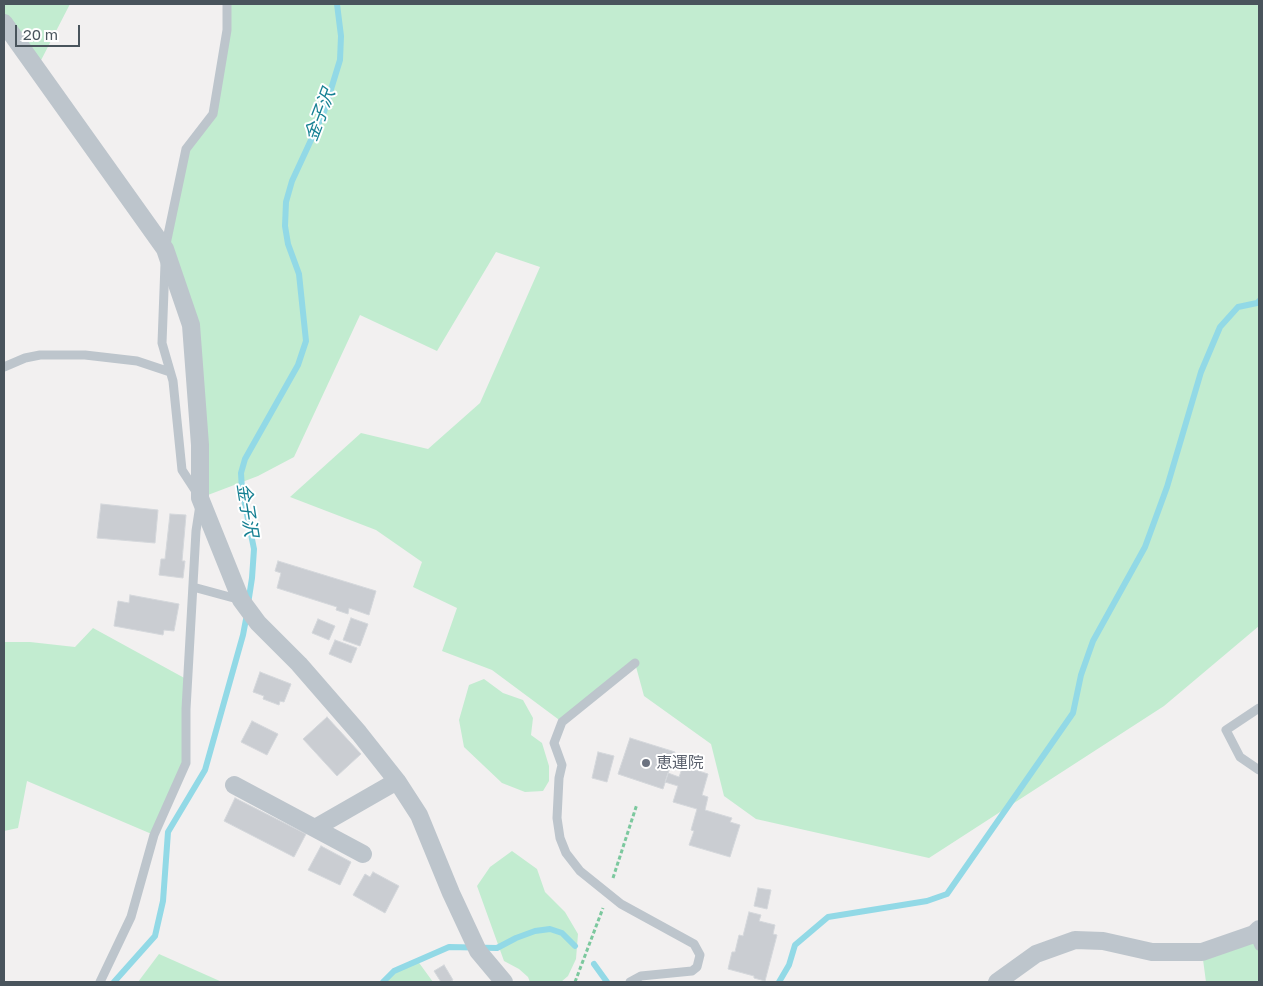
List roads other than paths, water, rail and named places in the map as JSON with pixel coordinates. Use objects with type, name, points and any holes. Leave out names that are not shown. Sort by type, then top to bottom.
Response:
[{"type":"street","points":[[4,23],[165,249],[191,325],[200,445],[200,498],[241,600],[258,623],[311,678],[398,780],[419,816],[451,893],[476,945],[504,982]]},
{"type":"street","points":[[315,828],[398,780]]},
{"type":"street","points":[[234,784],[363,854]]},
{"type":"street","points":[[997,982],[1036,954],[1075,940],[1103,941],[1152,952],[1202,952],[1257,936]]},
{"type":"lane","points":[[100,982],[131,917],[154,836],[186,763],[186,709],[196,531],[200,498],[182,470],[173,381],[162,342],[165,249],[186,149],[213,114],[227,30],[227,4]]},
{"type":"lane","points":[[4,367],[25,358],[40,355],[85,355],[138,362],[170,372]]},
{"type":"lane","points":[[193,587],[241,600]]},
{"type":"lane","points":[[630,982],[641,976],[692,971],[700,962],[700,955],[694,944],[621,904],[580,871],[566,853],[560,838],[557,818],[562,765],[554,743],[562,722],[635,663]]},
{"type":"lane","points":[[1259,708],[1226,730],[1240,757],[1259,770]]},
{"type":"waterway","name":"金子沢","points":[[248,604],[254,549],[242,490],[241,473],[245,459],[298,365],[306,341],[299,274],[288,244],[285,226],[286,202],[292,181],[324,112],[340,60],[341,36],[337,4]]},
{"type":"waterway","points":[[779,982],[789,965],[795,945],[828,917],[927,901],[947,894],[1073,713],[1081,675],[1093,641],[1145,547],[1167,487],[1201,372],[1220,327],[1238,307],[1259,301]]},
{"type":"waterway","name":"金子沢","points":[[114,982],[155,936],[163,901],[168,832],[205,770],[243,635],[247,614]]},
{"type":"waterway","points":[[383,982],[394,971],[449,947],[497,948],[535,931],[550,929],[562,933],[575,946]]},
{"type":"waterway","points":[[594,964],[607,982]]},
{"type":"place","name":"恵運院","points":[[646,763]]}]
